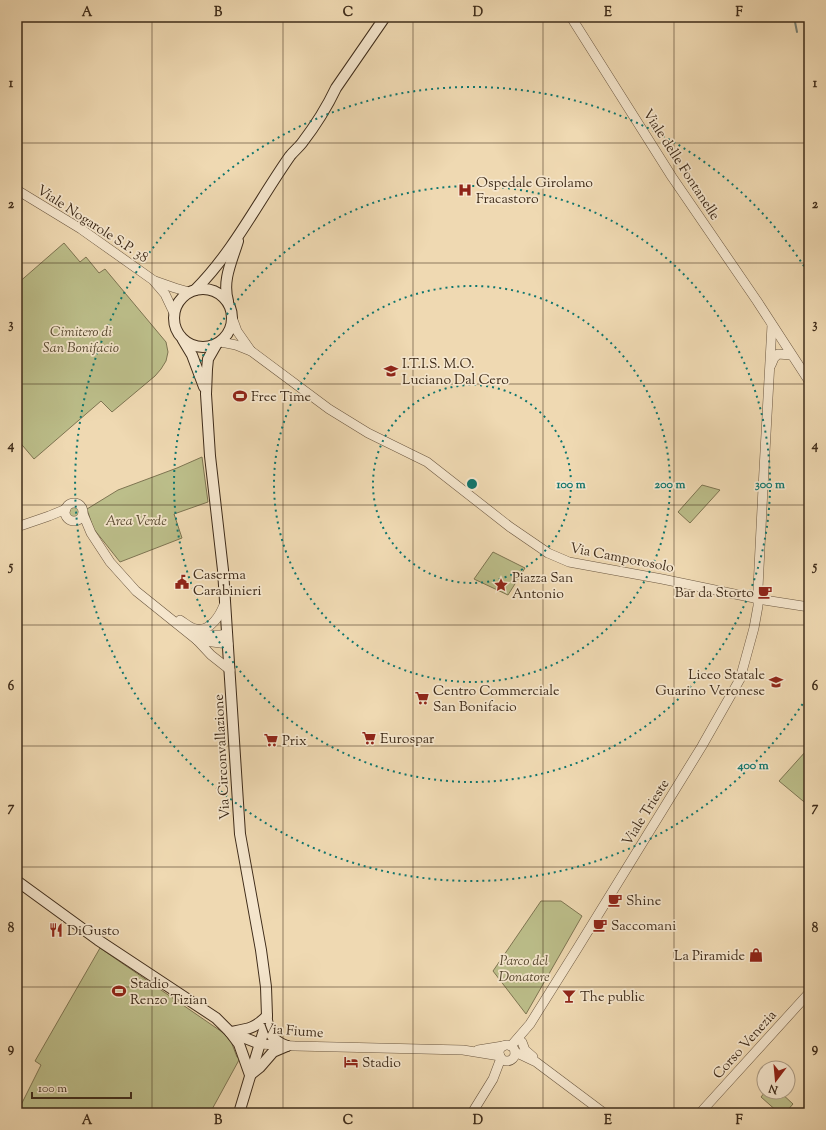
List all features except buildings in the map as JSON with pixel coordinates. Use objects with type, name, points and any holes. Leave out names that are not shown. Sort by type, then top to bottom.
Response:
[{"type":"main road","points":[[241,232],[227,275],[225,291],[233,314],[233,320],[229,332],[218,343],[206,347],[188,343],[180,336],[175,325],[174,313],[180,301],[208,276],[241,232],[291,155],[302,143],[331,100],[336,88],[385,17]]},
{"type":"main road","points":[[192,291],[204,288],[214,290],[222,295],[228,302]]},
{"type":"main road","name":"Via Circonvallazione","points":[[180,336],[192,355],[206,394]]},
{"type":"main road","name":"Via Circonvallazione","points":[[218,343],[208,359],[206,394],[210,456],[223,570],[224,605],[230,670],[240,834],[261,950],[266,987],[267,1016],[239,1113]]},
{"type":"main road","name":"Via Fiume","points":[[17,881],[98,940],[216,1018],[230,1032],[260,1044]]},
{"type":"main road","points":[[267,1016],[258,1025],[249,1029],[230,1032],[239,1044],[250,1076],[273,1052],[287,1046]]},
{"type":"main road","points":[[267,1016],[270,1033],[273,1038],[277,1042],[287,1046]]},
{"type":"street","name":"Viale delle Fontanelle","points":[[571,17],[672,177],[809,381]]},
{"type":"street","name":"Viale Nogarole S.P. 38","points":[[17,190],[81,229],[154,280]]},
{"type":"street","points":[[154,280],[175,288],[192,291]]},
{"type":"street","points":[[154,280],[165,294],[174,313]]},
{"type":"street","name":"Via Camporosolo","points":[[233,320],[237,331],[251,351]]},
{"type":"street","name":"Viale Trieste","points":[[472,1113],[528,1027],[702,746],[733,693],[740,678],[754,628],[758,599],[772,325]]},
{"type":"street","points":[[770,366],[782,348],[783,342]]},
{"type":"street","name":"Via Camporosolo","points":[[218,343],[236,345],[251,351],[334,412],[377,438],[427,462],[510,526],[548,553],[569,562],[758,599],[809,607]]},
{"type":"street","points":[[778,354],[791,355]]},
{"type":"street","points":[[69,516],[71,504],[77,503],[83,508],[91,534]]},
{"type":"street","points":[[17,527],[50,516],[69,516],[79,520],[84,514]]},
{"type":"street","points":[[69,516],[91,534],[122,576],[136,592],[197,640],[211,655],[230,670]]},
{"type":"street","points":[[163,613],[170,613],[189,626],[199,630],[216,620],[224,605]]},
{"type":"street","points":[[197,640],[198,636],[201,635],[221,636],[227,639]]},
{"type":"street","name":"Corso Venezia","points":[[700,1113],[809,994]]},
{"type":"street","name":"Viale Trieste","points":[[511,1052],[522,1042],[528,1027]]},
{"type":"street","points":[[522,1042],[525,1050],[544,1069],[604,1113]]},
{"type":"street","name":"Via Fiume","points":[[260,1044],[287,1046],[411,1048],[476,1053],[511,1052]]},
{"type":"street","name":"Viale Trieste","points":[[494,1079],[500,1060],[500,1050],[511,1052]]},
{"type":"street","points":[[511,1052],[536,1062]]},
{"type":"street","points":[[511,1052],[544,1069]]},
{"type":"street","name":"Via Fiume","points":[[476,1053],[500,1060]]},
{"type":"green space","name":"Cimitero di San Bonifacio","points":[[64,243],[80,262],[86,257],[99,273],[105,269],[166,342],[168,352],[166,361],[155,376],[112,412],[101,401],[34,459],[17,439],[17,284]]},
{"type":"green space","name":"Area Verde","points":[[202,457],[208,502],[174,514],[182,538],[120,562],[93,528],[87,509],[118,490]]},
{"type":"green space","points":[[702,485],[720,490],[690,523],[678,512]]},
{"type":"green space","points":[[72,507],[76,507],[78,508],[78,516],[72,517],[69,514],[69,510]]},
{"type":"green space","points":[[493,552],[525,568],[508,595],[474,579]]},
{"type":"green space","points":[[809,737],[809,806],[779,781],[806,751]]},
{"type":"green space","name":"Parco del Donatore","points":[[541,901],[561,901],[582,916],[526,1014],[493,971]]},
{"type":"green space","name":"Stadio Renzo Tizian","points":[[100,948],[225,1034],[229,1040],[230,1039],[233,1042],[232,1044],[237,1057],[240,1059],[210,1113],[17,1113],[41,1065],[35,1061]]},
{"type":"green space","points":[[764,1100],[789,1100],[793,1104],[785,1113],[779,1113]]},
{"type":"waterway","points":[[794,17],[797,32]]},
{"type":"place","name":"Ospedale Girolamo Fracastoro","points":[[465,190]]},
{"type":"place","name":"I.T.I.S. M.O. Luciano Dal Cero","points":[[391,371]]},
{"type":"place","name":"Free Time","points":[[240,396]]},
{"type":"place","name":"Caserma Carabinieri","points":[[182,582]]},
{"type":"place","name":"Piazza San Antonio","points":[[501,585]]},
{"type":"place","name":"Bar da Storto","points":[[765,592]]},
{"type":"place","name":"Liceo Statale Guarino Veronese","points":[[776,682]]},
{"type":"place","name":"Centro Commerciale San Bonifacio","points":[[422,698]]},
{"type":"place","name":"Eurospar","points":[[369,738]]},
{"type":"place","name":"Prix","points":[[271,740]]},
{"type":"place","name":"Shine","points":[[615,900]]},
{"type":"place","name":"Saccomani","points":[[600,925]]},
{"type":"place","name":"DiGusto","points":[[56,930]]},
{"type":"place","name":"La Piramide","points":[[756,955]]},
{"type":"place","name":"Stadio Renzo Tizian","points":[[119,991]]},
{"type":"place","name":"The public","points":[[569,996]]},
{"type":"place","name":"Stadio","points":[[351,1062]]}]
